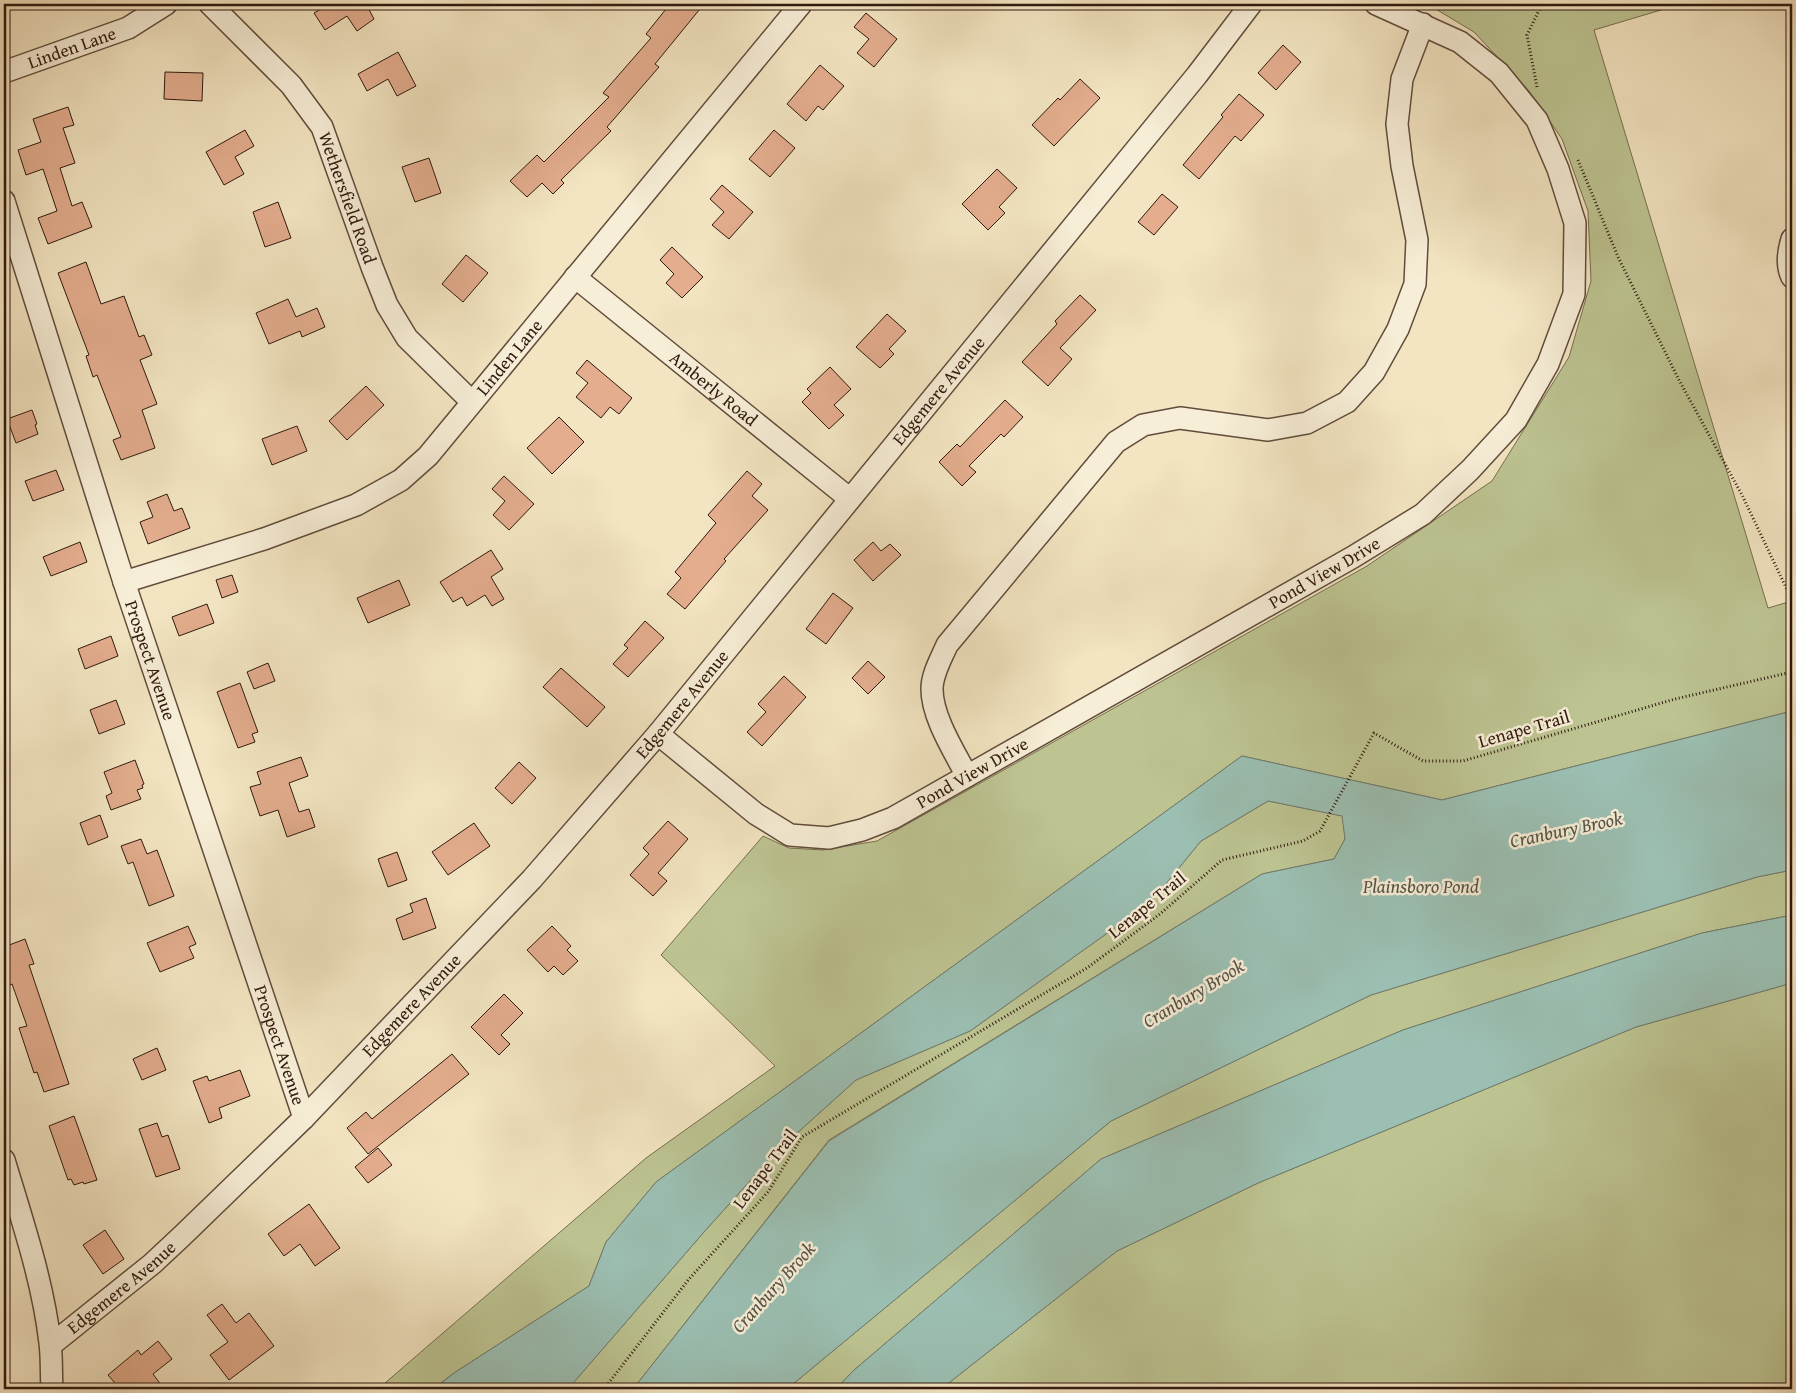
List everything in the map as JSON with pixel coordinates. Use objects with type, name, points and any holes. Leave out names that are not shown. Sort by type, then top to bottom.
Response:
[{"type":"street","name":"Linden Lane","points":[[4,72],[128,28],[166,4]]},
{"type":"street","name":"Wethersfield Road","points":[[210,4],[291,84],[322,127],[387,305],[407,338],[472,402]]},
{"type":"street","name":"Linden Lane","points":[[124,582],[264,539],[356,505],[400,480],[428,456],[802,4]]},
{"type":"street","name":"Edgemere Avenue","points":[[51,1345],[152,1264],[304,1118],[532,879],[658,734],[1184,91],[1251,4]]},
{"type":"street","name":"Pond View Drive","points":[[658,734],[756,814],[790,835],[829,838],[862,830],[893,818],[1353,557],[1422,514],[1470,470],[1516,420],[1548,364],[1574,294],[1575,223],[1558,169],[1537,120],[1499,73],[1460,42],[1376,4]]},
{"type":"street","points":[[967,776],[938,720],[932,689],[937,667],[947,645],[1116,442],[1143,425],[1180,418],[1268,430],[1308,423],[1347,402],[1374,372],[1398,329],[1415,284],[1417,240],[1402,166],[1397,124],[1402,79],[1423,24]]},
{"type":"street","name":"Prospect Avenue","points":[[4,201],[124,582],[304,1118]]},
{"type":"street","points":[[1792,239],[1788,262],[1792,277]]},
{"type":"street","name":"Amberly Road","points":[[576,277],[850,499]]},
{"type":"street","points":[[4,1160],[39,1283],[51,1345],[52,1389]]},
{"type":"path","points":[[1541,93],[1536,85],[1526,35],[1542,4]]},
{"type":"path","points":[[1575,154],[1618,257],[1679,380],[1742,495],[1792,600]]},
{"type":"path","name":"Lenape Trail","points":[[604,1389],[689,1280],[768,1192],[802,1137],[1088,968],[1160,914],[1222,860],[1304,841],[1320,832],[1374,733],[1423,761],[1463,760],[1675,699],[1792,672]]},
{"type":"green space","points":[[1437,4],[1681,4],[1594,30],[1768,608],[1792,601],[1792,711],[1442,800],[1242,756],[656,1182],[606,1242],[589,1286],[454,1373],[433,1389],[378,1389],[646,1158],[775,1066],[661,955],[763,836],[789,848],[823,850],[877,841],[1367,566],[1492,481],[1569,357],[1591,281],[1588,211],[1562,139],[1529,91],[1474,32],[1434,8]]},
{"type":"green space","points":[[1268,801],[1343,816],[1345,839],[1334,859],[1262,874],[829,1140],[633,1389],[568,1389],[776,1152],[856,1080],[970,1031],[1151,902],[1201,841]]},
{"type":"green space","points":[[1792,870],[1792,915],[1702,933],[1403,1030],[1101,1159],[853,1371],[836,1389],[787,1389],[1111,1121],[1371,995],[1757,877]]},
{"type":"green space","points":[[1792,983],[1792,1389],[941,1389],[1117,1251],[1258,1183],[1636,1027]]},
{"type":"water","name":"Plainsboro Pond","points":[[1792,711],[1792,870],[1757,877],[1371,995],[1111,1121],[787,1389],[633,1389],[829,1141],[1262,874],[1334,859],[1345,839],[1342,816],[1268,801],[1201,841],[1151,902],[970,1031],[856,1080],[776,1152],[568,1389],[434,1389],[454,1373],[589,1286],[606,1242],[656,1182],[1242,756],[1442,800]]},
{"type":"water","points":[[1792,915],[1792,983],[1636,1027],[1258,1183],[1117,1251],[941,1389],[836,1389],[853,1371],[1101,1159],[1403,1030],[1702,933]]},
{"type":"building","points":[[329,4],[366,4],[374,19],[357,31],[347,16],[325,30],[314,13]]},
{"type":"building","points":[[670,4],[704,4],[655,64],[659,67],[607,127],[611,131],[561,180],[564,183],[553,194],[542,183],[527,197],[510,181],[537,155],[544,162],[609,97],[603,93],[651,38],[646,34]]},
{"type":"building","points":[[866,13],[897,39],[874,67],[857,53],[869,39],[854,27]]},
{"type":"building","points":[[1283,45],[1301,62],[1276,90],[1258,73]]},
{"type":"building","points":[[398,52],[416,86],[397,96],[388,79],[367,91],[358,74]]},
{"type":"building","points":[[820,65],[844,86],[823,110],[818,106],[806,121],[787,104]]},
{"type":"building","points":[[165,72],[203,73],[202,101],[164,99]]},
{"type":"building","points":[[1080,79],[1100,98],[1054,146],[1032,125],[1058,98],[1060,100]]},
{"type":"building","points":[[1239,94],[1264,115],[1241,141],[1235,136],[1199,179],[1183,165],[1223,117],[1221,115]]},
{"type":"building","points":[[68,107],[74,125],[63,128],[75,163],[60,168],[72,206],[82,202],[92,227],[48,244],[38,218],[57,211],[43,169],[26,175],[18,150],[41,142],[33,119]]},
{"type":"building","points":[[245,130],[254,146],[235,157],[244,174],[224,185],[206,152]]},
{"type":"building","points":[[774,130],[795,148],[770,177],[749,159]]},
{"type":"building","points":[[429,158],[441,193],[415,202],[402,167]]},
{"type":"building","points":[[997,169],[1017,188],[999,207],[1005,213],[988,230],[962,204]]},
{"type":"building","points":[[722,185],[753,212],[729,239],[712,225],[724,212],[710,199]]},
{"type":"building","points":[[1162,194],[1178,207],[1154,235],[1138,222]]},
{"type":"building","points":[[278,202],[291,238],[265,247],[253,212]]},
{"type":"building","points":[[672,247],[703,277],[682,298],[666,283],[674,274],[660,260]]},
{"type":"building","points":[[466,255],[488,273],[463,302],[442,284]]},
{"type":"building","points":[[86,262],[101,304],[124,296],[139,337],[144,335],[152,355],[140,360],[157,404],[142,410],[155,448],[121,460],[113,440],[121,437],[97,375],[93,377],[86,356],[89,355],[58,273]]},
{"type":"building","points":[[1080,295],[1096,310],[1060,348],[1072,359],[1048,386],[1022,362],[1057,324],[1055,321]]},
{"type":"building","points":[[288,299],[296,317],[317,308],[325,327],[302,337],[300,331],[269,344],[256,313]]},
{"type":"building","points":[[887,314],[906,331],[889,349],[894,354],[880,368],[856,347]]},
{"type":"building","points":[[587,360],[632,398],[619,414],[610,407],[601,418],[576,397],[588,383],[576,373]]},
{"type":"building","points":[[830,367],[851,389],[834,405],[844,415],[829,429],[802,402],[811,393],[807,389]]},
{"type":"building","points":[[366,386],[384,405],[347,440],[329,421]]},
{"type":"building","points":[[1005,400],[1023,417],[1004,437],[1001,434],[969,466],[976,472],[962,486],[939,462],[957,444],[960,447]]},
{"type":"building","points":[[32,410],[38,434],[16,443],[7,419]]},
{"type":"building","points":[[559,417],[584,442],[552,474],[527,448]]},
{"type":"building","points":[[297,426],[307,451],[272,465],[262,439]]},
{"type":"building","points":[[56,470],[64,490],[33,501],[25,481]]},
{"type":"building","points":[[747,471],[762,484],[752,496],[768,510],[724,559],[726,561],[685,609],[667,594],[681,578],[675,572],[716,523],[708,515]]},
{"type":"building","points":[[504,476],[534,504],[509,530],[493,515],[505,501],[492,489]]},
{"type":"building","points":[[167,494],[174,511],[182,508],[190,528],[148,544],[140,522],[153,517],[147,502]]},
{"type":"building","points":[[80,542],[87,562],[51,576],[43,557]]},
{"type":"building","points":[[873,542],[881,551],[890,544],[901,555],[873,581],[854,560]]},
{"type":"building","points":[[491,550],[503,569],[491,577],[504,599],[492,606],[485,595],[467,606],[462,597],[453,602],[440,582]]},
{"type":"building","points":[[232,575],[238,592],[222,598],[216,580]]},
{"type":"building","points":[[399,580],[410,605],[368,623],[357,598]]},
{"type":"building","points":[[833,593],[853,608],[826,644],[806,629]]},
{"type":"building","points":[[207,604],[214,623],[179,636],[172,617]]},
{"type":"building","points":[[645,621],[664,638],[628,677],[613,664],[628,648],[624,645]]},
{"type":"building","points":[[111,636],[118,656],[85,669],[78,649]]},
{"type":"building","points":[[868,661],[885,677],[868,694],[852,678]]},
{"type":"building","points":[[268,663],[275,681],[254,689],[247,672]]},
{"type":"building","points":[[561,668],[605,707],[587,727],[543,687]]},
{"type":"building","points":[[784,676],[806,697],[762,746],[747,732],[766,712],[758,704]]},
{"type":"building","points":[[240,683],[258,732],[252,734],[255,742],[238,748],[217,692]]},
{"type":"building","points":[[116,700],[125,724],[99,734],[90,710]]},
{"type":"building","points":[[301,757],[308,776],[289,783],[299,812],[309,809],[315,827],[287,837],[278,810],[260,816],[250,787],[261,784],[257,772]]},
{"type":"building","points":[[135,760],[144,784],[142,785],[143,788],[137,790],[141,799],[111,810],[106,796],[112,793],[104,772]]},
{"type":"building","points":[[519,762],[536,778],[512,804],[495,788]]},
{"type":"building","points":[[100,815],[108,837],[88,845],[80,823]]},
{"type":"building","points":[[668,821],[688,839],[658,873],[667,881],[653,896],[630,875],[649,854],[643,848]]},
{"type":"building","points":[[474,823],[490,846],[448,875],[432,852]]},
{"type":"building","points":[[141,839],[147,854],[157,850],[174,896],[149,906],[133,862],[128,864],[121,846]]},
{"type":"building","points":[[397,852],[407,880],[388,887],[378,859]]},
{"type":"building","points":[[426,898],[436,928],[403,940],[396,919],[413,912],[410,904]]},
{"type":"building","points":[[188,926],[196,944],[189,947],[194,958],[160,972],[147,943]]},
{"type":"building","points":[[552,926],[571,946],[567,950],[578,961],[563,975],[554,966],[548,972],[527,950]]},
{"type":"building","points":[[25,939],[34,964],[29,965],[69,1084],[44,1092],[37,1072],[34,1073],[19,1028],[27,1026],[12,984],[4,988],[4,947]]},
{"type":"building","points":[[504,994],[523,1013],[501,1035],[510,1044],[499,1055],[471,1027]]},
{"type":"building","points":[[157,1048],[166,1070],[142,1080],[133,1059]]},
{"type":"building","points":[[452,1054],[469,1074],[368,1154],[347,1128],[366,1112],[372,1119]]},
{"type":"building","points":[[240,1070],[250,1096],[219,1108],[222,1118],[209,1123],[193,1081],[207,1076],[209,1081]]},
{"type":"building","points":[[74,1116],[97,1180],[74,1185],[71,1179],[68,1180],[49,1126]]},
{"type":"building","points":[[157,1123],[162,1137],[168,1135],[180,1169],[156,1177],[139,1129]]},
{"type":"building","points":[[378,1148],[392,1165],[368,1183],[355,1167]]},
{"type":"building","points":[[309,1204],[340,1248],[315,1266],[300,1244],[284,1256],[268,1234]]},
{"type":"building","points":[[105,1230],[124,1259],[103,1274],[83,1245]]},
{"type":"building","points":[[222,1304],[236,1323],[249,1313],[274,1346],[229,1380],[210,1355],[228,1342],[207,1315]]},
{"type":"building","points":[[158,1341],[172,1359],[153,1374],[164,1389],[120,1389],[108,1375],[138,1350],[141,1355]]},
{"type":"water label","name":"Cranbury Brook","points":[[1566,829]]},
{"type":"water label","name":"Cranbury Brook","points":[[1193,993]]},
{"type":"water label","name":"Cranbury Brook","points":[[773,1287]]}]
